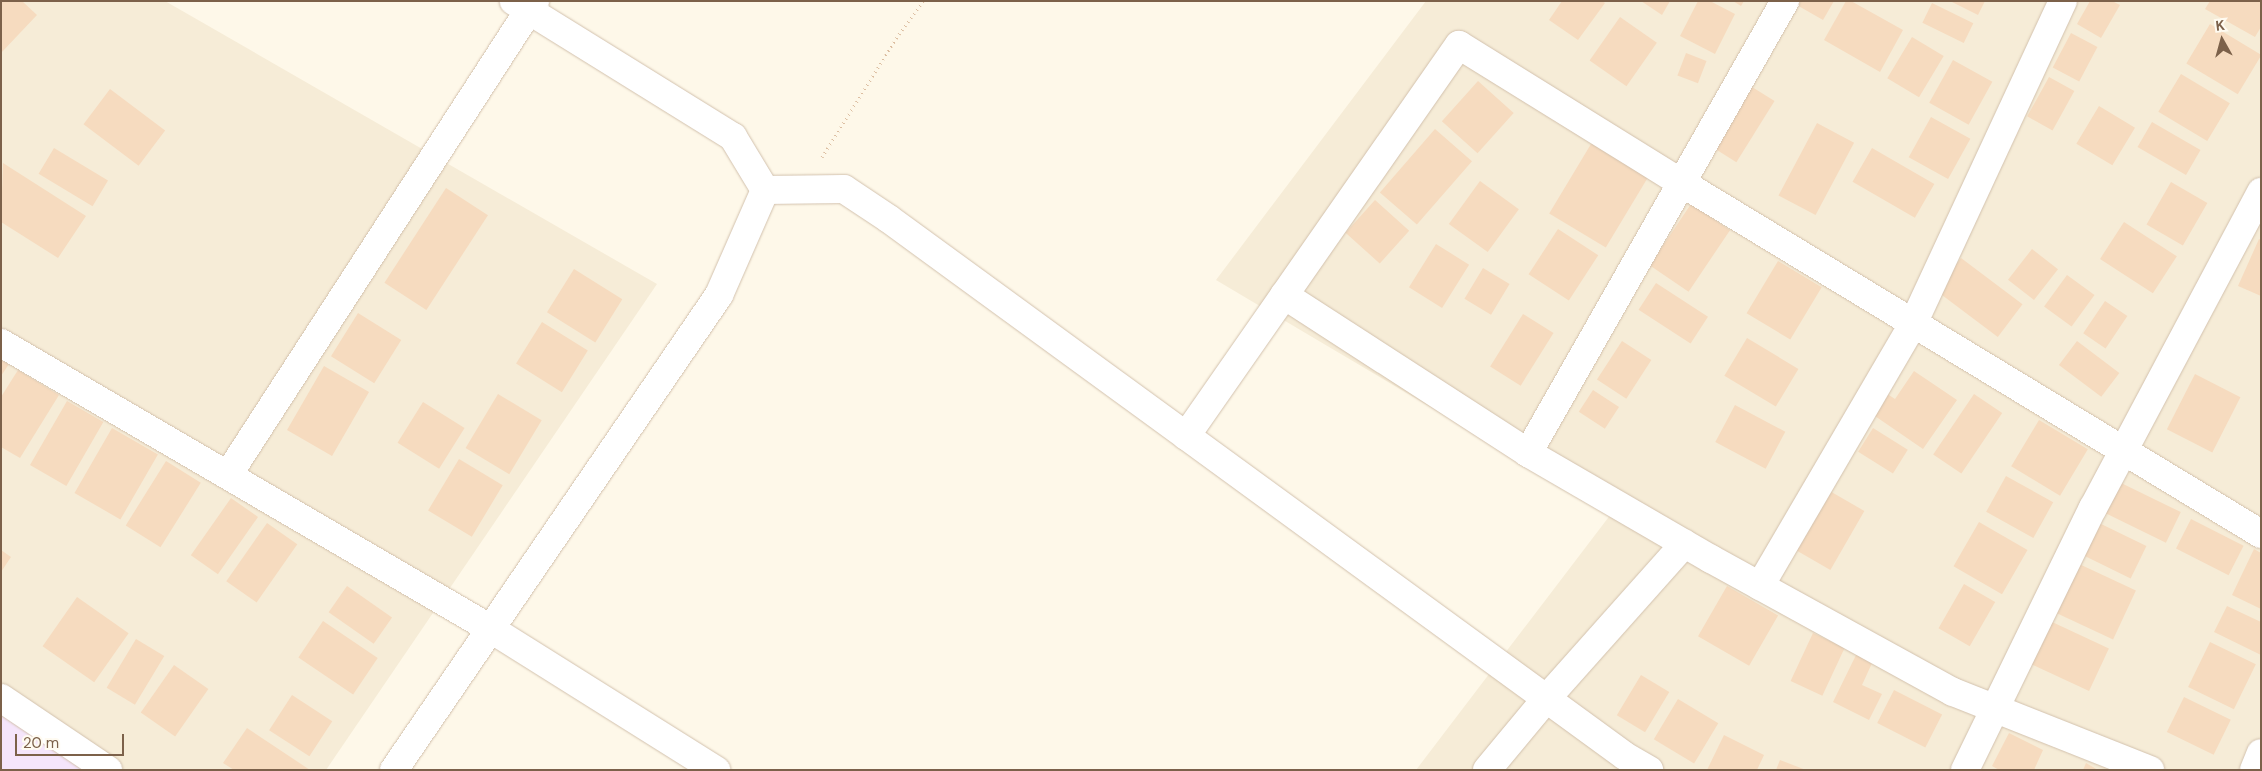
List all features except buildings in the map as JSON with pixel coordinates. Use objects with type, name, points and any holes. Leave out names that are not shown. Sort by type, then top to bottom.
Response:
[{"type":"street","points":[[1528,453],[1785,1]]},
{"type":"street","points":[[1760,586],[1913,324],[2063,1]]},
{"type":"street","points":[[228,475],[526,5],[733,137],[765,190]]},
{"type":"street","points":[[1186,436],[1460,45],[1682,183],[2261,534]]},
{"type":"street","points":[[765,190],[844,189],[889,219],[1546,699],[1625,756],[1649,770]]},
{"type":"street","points":[[394,770],[720,295],[765,190]]},
{"type":"street","points":[[1965,770],[2123,451],[2261,192]]},
{"type":"street","points":[[1284,295],[1528,453],[1684,544],[1953,692],[2150,770]]},
{"type":"street","points":[[1,343],[491,628],[716,770]]},
{"type":"street","points":[[1487,770],[1546,699],[1684,544]]},
{"type":"street","points":[[1,698],[108,770]]},
{"type":"street","points":[[2254,770],[2261,753]]},
{"type":"path","points":[[814,162],[823,157],[899,34],[923,1]]},
{"type":"shaded area","points":[[1,1],[165,1],[657,284],[326,770],[1,770]]},
{"type":"shaded area","points":[[1426,1],[2261,1],[2261,770],[1416,770],[1611,514],[1216,280]]},
{"type":"shaded area","points":[[1,709],[99,770],[1,770]]}]
